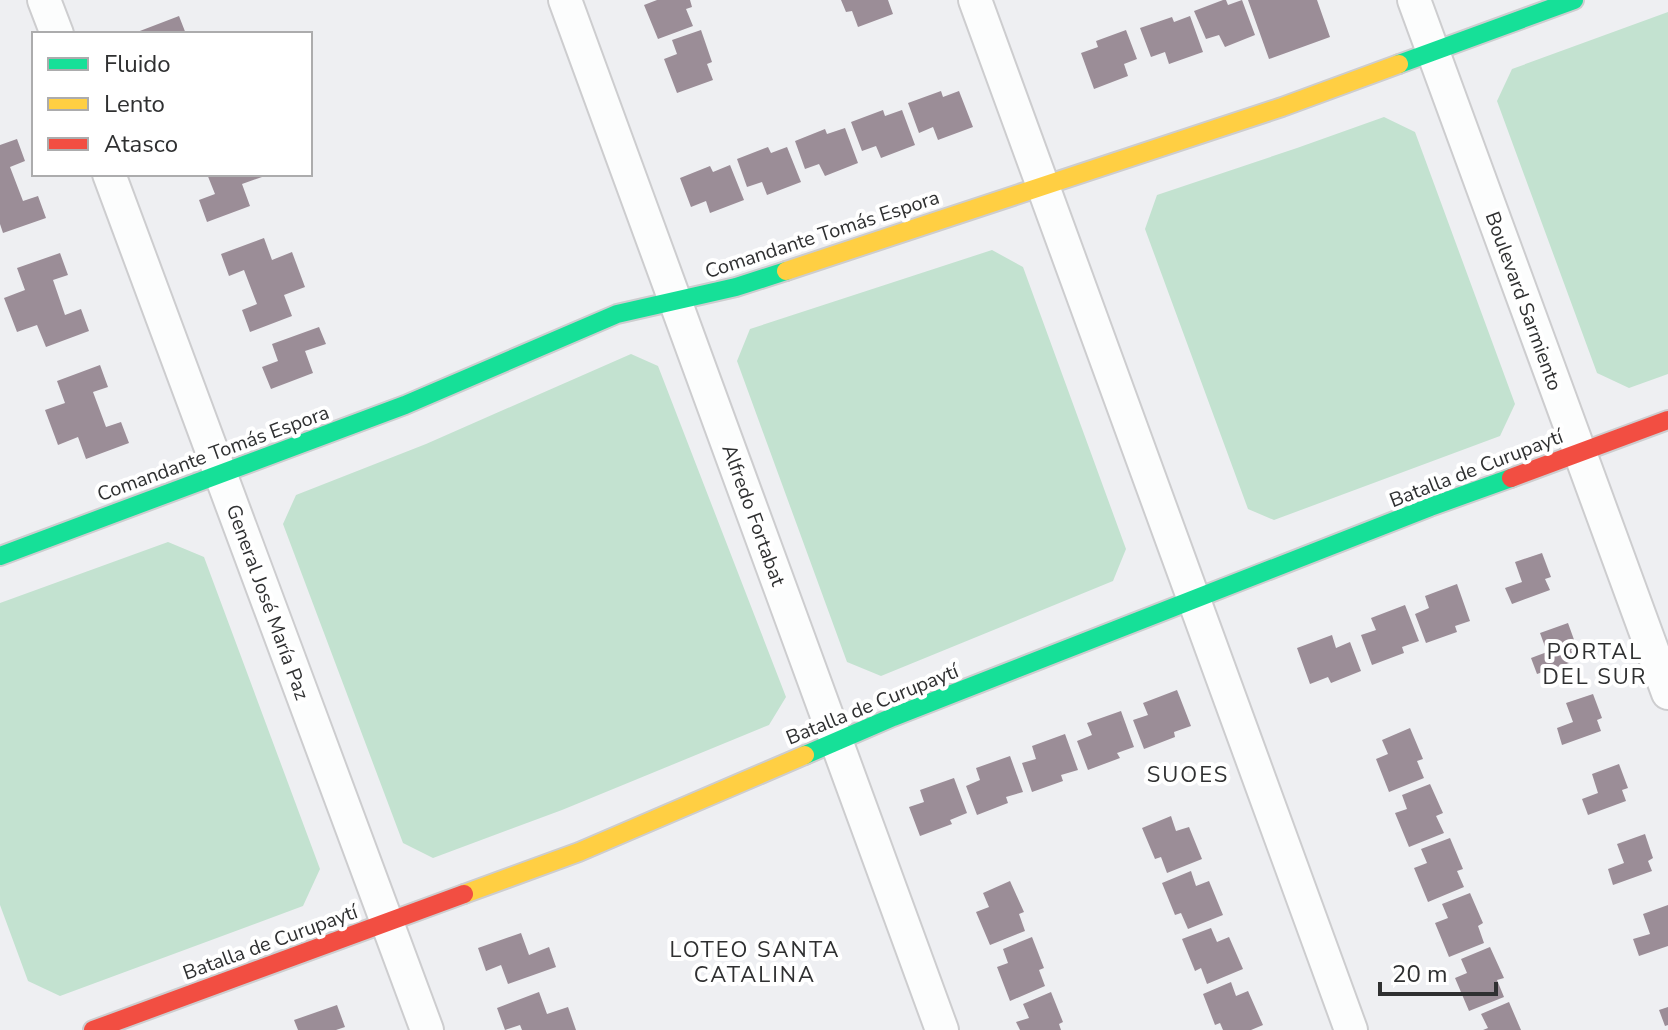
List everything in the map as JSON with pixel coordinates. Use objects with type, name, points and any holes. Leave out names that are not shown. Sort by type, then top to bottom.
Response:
[{"type":"street","points":[[44,0],[56,32]]},
{"type":"street","name":"Alfredo Fortabat","points":[[565,0],[942,1030]]},
{"type":"street","points":[[975,0],[1351,1030]]},
{"type":"street","name":"Boulevard Sarmiento","points":[[1414,0],[1668,693]]},
{"type":"street","name":"Comandante Tomás Espora","points":[[0,556],[405,405],[617,314],[736,287],[1282,107],[1574,0]]},
{"type":"street","name":"General José María Paz","points":[[110,176],[427,1030]]},
{"type":"street","name":"Batalla de Curupaytí","points":[[93,1030],[579,852],[893,717],[1430,507],[1668,420]]},
{"type":"green space","points":[[1668,12],[1668,374],[1629,388],[1597,373],[1497,101],[1512,69]]},
{"type":"green space","points":[[1384,117],[1415,132],[1515,404],[1500,436],[1274,520],[1248,509],[1145,229],[1157,195]]},
{"type":"green space","points":[[992,250],[1023,267],[1126,549],[1113,581],[881,676],[847,662],[737,361],[750,329]]},
{"type":"green space","points":[[631,354],[658,366],[786,697],[769,725],[562,810],[433,858],[403,843],[283,524],[296,495],[426,444]]},
{"type":"green space","points":[[168,542],[204,557],[320,869],[303,906],[60,996],[28,981],[0,905],[0,603]]},
{"type":"building","points":[[657,0],[690,0],[692,7],[686,9],[693,26],[658,39],[644,5]]},
{"type":"building","points":[[841,0],[888,0],[893,14],[858,27],[852,11],[846,12]]},
{"type":"building","points":[[1223,0],[1228,5],[1242,0],[1255,35],[1225,47],[1219,35],[1206,39],[1194,11]]},
{"type":"building","points":[[1248,0],[1317,0],[1330,37],[1269,59]]},
{"type":"building","points":[[179,16],[185,32],[137,32]]},
{"type":"building","points":[[1190,16],[1203,52],[1169,64],[1165,52],[1151,57],[1140,28],[1172,17],[1174,22]]},
{"type":"building","points":[[701,30],[712,62],[707,64],[713,80],[677,93],[664,59],[677,54],[672,40]]},
{"type":"building","points":[[1126,30],[1137,59],[1124,64],[1128,76],[1094,89],[1081,53],[1098,47],[1096,41]]},
{"type":"building","points":[[941,91],[943,97],[959,91],[973,127],[938,140],[933,127],[919,133],[908,103]]},
{"type":"building","points":[[883,110],[885,116],[902,110],[915,145],[881,158],[876,146],[862,151],[851,122]]},
{"type":"building","points":[[845,128],[858,163],[825,176],[819,164],[805,169],[795,141],[825,129],[827,134]]},
{"type":"building","points":[[17,139],[25,161],[10,167],[23,201],[38,196],[46,218],[3,233],[0,224],[0,145]]},
{"type":"building","points":[[768,147],[771,153],[787,147],[801,182],[767,195],[762,182],[747,187],[737,159]]},
{"type":"building","points":[[730,165],[744,200],[710,213],[706,201],[691,207],[680,178],[710,166],[713,172]]},
{"type":"building","points":[[208,176],[262,176],[242,184],[250,206],[207,222],[199,200],[215,194]]},
{"type":"building","points":[[264,238],[272,260],[292,252],[305,287],[284,295],[292,316],[250,332],[242,310],[257,304],[244,270],[229,276],[221,254]]},
{"type":"building","points":[[60,253],[68,275],[53,280],[65,315],[81,309],[89,331],[46,347],[37,325],[17,332],[4,298],[25,290],[17,268]]},
{"type":"building","points":[[319,327],[326,344],[305,351],[313,373],[271,389],[262,367],[278,361],[272,344]]},
{"type":"building","points":[[100,365],[108,387],[93,392],[106,427],[121,422],[129,443],[86,459],[78,437],[58,445],[45,410],[65,403],[57,381]]},
{"type":"building","points":[[1542,553],[1551,577],[1545,579],[1550,590],[1512,604],[1505,588],[1522,582],[1515,562]]},
{"type":"building","points":[[1457,584],[1470,621],[1455,626],[1457,632],[1426,643],[1415,614],[1429,608],[1425,596]]},
{"type":"building","points":[[1405,605],[1419,641],[1402,647],[1404,653],[1372,665],[1361,635],[1376,630],[1371,618]]},
{"type":"building","points":[[1568,623],[1577,648],[1571,650],[1575,661],[1537,674],[1531,658],[1547,652],[1540,633]]},
{"type":"building","points":[[1332,635],[1336,648],[1350,642],[1361,671],[1331,683],[1328,677],[1310,684],[1297,648]]},
{"type":"building","points":[[1177,690],[1191,726],[1174,732],[1175,737],[1144,749],[1133,720],[1148,715],[1143,703]]},
{"type":"building","points":[[1593,694],[1602,718],[1597,720],[1601,731],[1562,745],[1557,728],[1573,722],[1566,703]]},
{"type":"building","points":[[1121,711],[1134,747],[1117,753],[1120,758],[1088,770],[1077,741],[1092,735],[1087,723]]},
{"type":"building","points":[[1410,728],[1423,759],[1417,761],[1424,778],[1389,792],[1376,759],[1388,754],[1382,740]]},
{"type":"building","points":[[1065,734],[1078,770],[1061,775],[1063,781],[1032,792],[1022,763],[1036,759],[1032,746]]},
{"type":"building","points":[[1010,756],[1023,792],[1006,797],[1008,803],[977,815],[966,786],[980,780],[976,768]]},
{"type":"building","points":[[1619,764],[1628,788],[1622,790],[1626,801],[1588,815],[1582,799],[1598,793],[1592,774]]},
{"type":"building","points":[[954,778],[967,813],[950,820],[952,824],[920,836],[909,807],[924,802],[920,790]]},
{"type":"building","points":[[1430,784],[1443,813],[1436,816],[1444,833],[1409,847],[1395,813],[1407,809],[1402,795]]},
{"type":"building","points":[[1171,816],[1176,831],[1189,827],[1202,859],[1167,873],[1161,857],[1155,859],[1142,828]]},
{"type":"building","points":[[1645,834],[1653,858],[1648,861],[1652,871],[1613,885],[1608,869],[1624,863],[1617,844]]},
{"type":"building","points":[[1450,838],[1463,869],[1457,871],[1464,887],[1428,902],[1414,868],[1427,863],[1421,849]]},
{"type":"building","points":[[1191,871],[1196,886],[1209,881],[1223,915],[1188,929],[1181,913],[1175,915],[1162,883]]},
{"type":"building","points":[[1010,881],[1024,912],[1019,914],[1025,931],[990,945],[976,912],[989,907],[983,893]]},
{"type":"building","points":[[1470,893],[1483,923],[1478,926],[1484,943],[1449,957],[1435,923],[1448,918],[1442,904]]},
{"type":"building","points":[[1668,905],[1668,946],[1639,956],[1633,939],[1650,934],[1643,914]]},
{"type":"building","points":[[1211,928],[1217,942],[1229,937],[1243,969],[1207,984],[1201,968],[1195,971],[1182,939]]},
{"type":"building","points":[[521,933],[529,955],[549,947],[556,967],[508,984],[501,965],[486,971],[478,948]]},
{"type":"building","points":[[1032,937],[1044,968],[1039,970],[1045,986],[1010,1001],[997,967],[1008,963],[1003,949]]},
{"type":"building","points":[[1490,947],[1504,978],[1497,980],[1504,997],[1469,1011],[1455,978],[1467,973],[1461,959]]},
{"type":"building","points":[[1231,982],[1236,996],[1248,991],[1263,1025],[1251,1030],[1223,1030],[1220,1023],[1215,1025],[1203,994]]},
{"type":"building","points":[[539,992],[547,1014],[568,1007],[576,1030],[522,1030],[520,1025],[505,1030],[497,1008]]},
{"type":"building","points":[[1051,992],[1063,1022],[1059,1024],[1061,1030],[1020,1030],[1016,1022],[1029,1018],[1023,1004]]},
{"type":"building","points":[[1509,1002],[1521,1030],[1483,1030],[1488,1028],[1481,1014]]},
{"type":"building","points":[[337,1005],[345,1027],[336,1030],[298,1030],[294,1020]]},
{"type":"building","points":[[1668,1007],[1668,1025],[1665,1026],[1659,1010]]},
{"type":"traffic: fast","points":[[1399,64],[1574,0]]},
{"type":"traffic: fast","points":[[0,556],[405,405],[617,314],[736,287],[786,271]]},
{"type":"traffic: fast","points":[[805,755],[893,717],[1511,478]]},
{"type":"traffic: slow","points":[[786,271],[1282,107],[1399,64]]},
{"type":"traffic: slow","points":[[464,894],[579,852],[805,755]]},
{"type":"traffic: jam","points":[[1511,478],[1668,420]]},
{"type":"traffic: jam","points":[[93,1030],[464,894]]},
{"type":"district","name":"PORTAL DEL SUR","points":[[1595,664]]},
{"type":"district","name":"SUOES","points":[[1188,774]]},
{"type":"district","name":"LOTEO SANTA CATALINA","points":[[755,962]]}]
